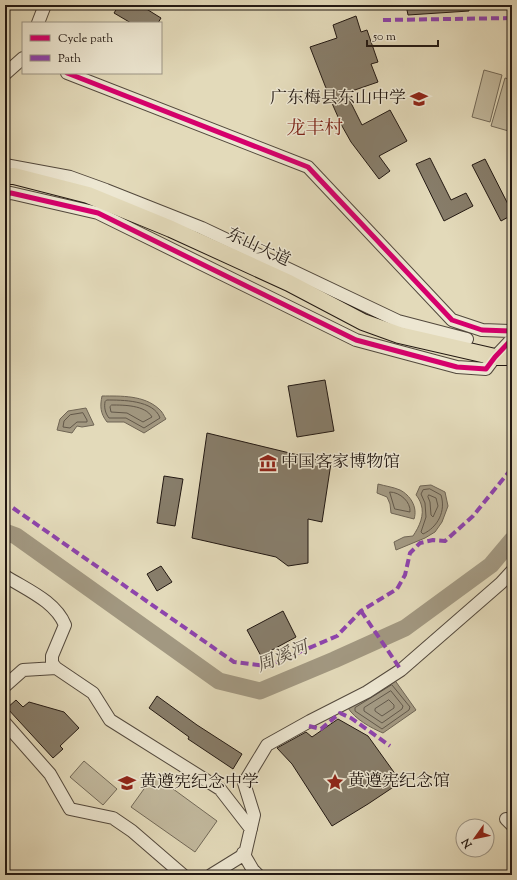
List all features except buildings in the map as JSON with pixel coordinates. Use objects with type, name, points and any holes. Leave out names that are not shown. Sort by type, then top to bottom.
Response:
[{"type":"main road","name":"东山大道","points":[[5,176],[14,176],[88,194],[171,229],[289,283],[363,322],[399,335],[495,357],[512,357]]},
{"type":"street","points":[[38,22],[45,5]]},
{"type":"street","points":[[5,74],[22,59]]},
{"type":"street","points":[[70,74],[308,167],[452,320],[482,330],[512,331]]},
{"type":"street","points":[[5,165],[70,177],[106,190],[202,228],[398,321],[467,339]]},
{"type":"street","points":[[5,194],[12,193],[98,213],[356,340],[457,367],[486,369],[512,339]]},
{"type":"street","points":[[211,875],[245,854],[254,815],[244,783],[267,745],[367,692],[401,670],[501,583],[512,571]]},
{"type":"street","points":[[5,576],[52,605],[62,616],[65,625],[52,656],[52,663],[56,668],[93,694],[110,720],[220,789],[251,829]]},
{"type":"street","points":[[5,686],[24,670],[56,668]]},
{"type":"street","points":[[5,723],[50,774],[70,809],[113,818],[132,831],[183,875]]},
{"type":"street","points":[[243,853],[253,870],[258,875]]},
{"type":"shaded area","points":[[484,70],[502,75],[490,122],[472,117]]},
{"type":"shaded area","points":[[505,78],[512,80],[512,132],[491,126]]},
{"type":"shaded area","points":[[84,761],[117,789],[103,805],[70,777]]},
{"type":"shaded area","points":[[154,775],[217,821],[195,852],[131,807]]},
{"type":"water","points":[[102,396],[132,397],[146,401],[153,404],[160,410],[166,419],[144,433],[124,422],[107,422],[101,409]]},
{"type":"water","points":[[86,408],[94,425],[82,427],[77,426],[72,433],[57,430],[60,419],[68,411]]},
{"type":"water","points":[[378,484],[404,492],[410,498],[414,506],[414,519],[391,513],[390,504],[387,497],[377,493]]},
{"type":"water","points":[[431,485],[445,492],[448,506],[442,522],[435,532],[425,538],[396,550],[394,542],[404,537],[413,536],[421,521],[422,508],[420,500],[416,495],[420,486]]},
{"type":"water","points":[[394,679],[416,710],[383,733],[364,723],[348,708]]},
{"type":"waterway","name":"周溪河","points":[[5,532],[16,536],[219,681],[260,691],[405,628],[491,565],[512,540]]},
{"type":"marked path","points":[[383,20],[512,18]]},
{"type":"marked path","points":[[13,508],[234,662],[267,666],[337,636],[361,611],[397,589],[405,575],[410,553],[420,543],[433,540],[445,541],[473,516],[512,468]]},
{"type":"marked path","points":[[361,611],[401,670]]},
{"type":"marked path","points":[[309,726],[321,729],[340,713],[351,718],[390,746]]},
{"type":"cycle path","points":[[70,74],[308,167],[452,320],[482,330],[512,331]]},
{"type":"cycle path","points":[[5,194],[11,193],[98,213],[356,340],[457,367],[486,369],[512,339]]},
{"type":"place","name":"广东梅县东山中学","points":[[419,99]]},
{"type":"place","name":"中国客家博物馆","points":[[268,463]]},
{"type":"place","name":"黄遵宪纪念馆","points":[[335,782]]},
{"type":"place","name":"黄遵宪纪念中学","points":[[127,783]]},
{"type":"district","name":"龙丰村","points":[[315,129]]}]
